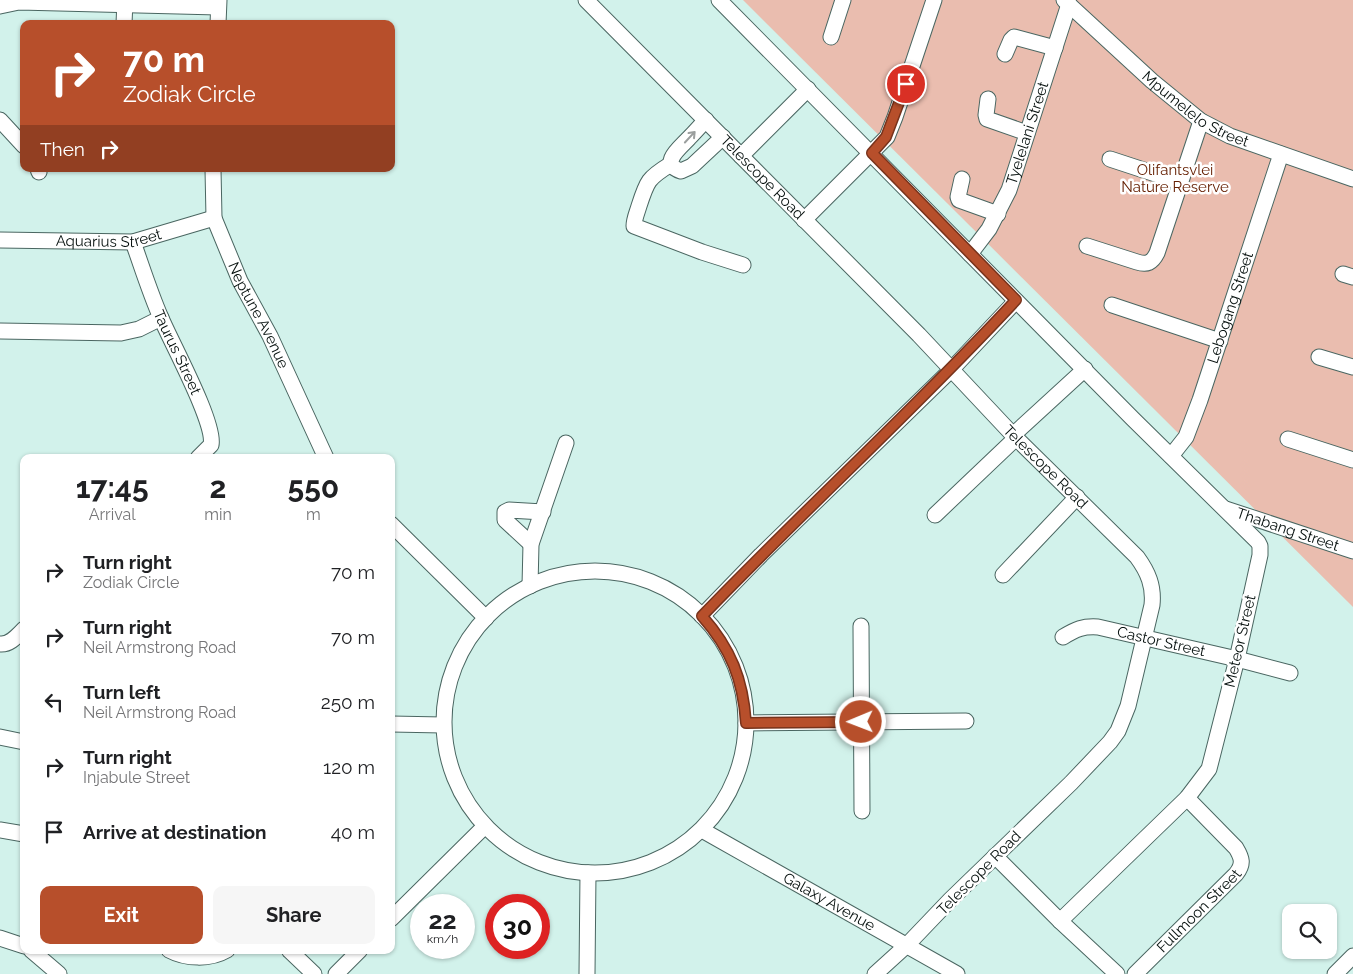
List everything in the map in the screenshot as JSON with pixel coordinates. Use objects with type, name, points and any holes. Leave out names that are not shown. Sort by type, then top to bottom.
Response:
[{"type":"street","name":"Telescope Road","points":[[586,0],[919,336],[1014,436],[1137,557],[1147,571],[1153,594],[1145,637],[1128,706],[1114,736],[1101,753],[1071,784],[875,974]]},
{"type":"street","points":[[719,0],[872,153]]},
{"type":"street","points":[[831,36],[844,0]]},
{"type":"street","points":[[804,220],[886,137],[891,128],[934,0]]},
{"type":"street","points":[[0,6],[19,2],[218,4],[218,20]]},
{"type":"street","points":[[124,20],[125,2]]},
{"type":"street","name":"Tyelelani Street","points":[[970,254],[989,229],[1009,190],[1055,48],[1066,2]]},
{"type":"street","name":"Mpumelelo Street","points":[[1066,2],[1152,81],[1201,121],[1230,136],[1353,179]]},
{"type":"street","points":[[1005,54],[1011,40],[1014,38],[1055,48]]},
{"type":"street","points":[[741,156],[808,89]]},
{"type":"street","points":[[988,99],[987,119],[1027,134]]},
{"type":"street","points":[[706,120],[676,150],[672,164],[677,170],[685,170],[701,159],[723,137]]},
{"type":"street","points":[[1087,246],[1143,264],[1151,261],[1157,253],[1201,121]]},
{"type":"street","points":[[5,125],[20,142]]},
{"type":"street","name":"Meteor Street","points":[[872,153],[970,254],[1258,542],[1260,549],[1237,659],[1208,769],[1187,798],[1060,921]]},
{"type":"street","name":"Lebogang Street","points":[[1171,456],[1186,437],[1220,341],[1280,154]]},
{"type":"street","points":[[1110,159],[1180,182]]},
{"type":"street","points":[[672,164],[658,172],[647,184],[634,226],[702,252],[743,265]]},
{"type":"street","name":"Neptune Avenue","points":[[213,172],[214,218],[240,281],[270,336],[324,454]]},
{"type":"street","points":[[962,179],[959,200],[998,214]]},
{"type":"street","name":"Aquarius Street","points":[[0,240],[133,242],[214,218]]},
{"type":"street","name":"Taurus Street","points":[[133,242],[161,318],[195,390],[211,433],[211,445],[202,454]]},
{"type":"street","points":[[702,616],[760,555],[951,370],[1016,300]]},
{"type":"street","points":[[1112,305],[1220,341]]},
{"type":"street","points":[[0,331],[121,334],[139,329],[161,318]]},
{"type":"street","points":[[1319,357],[1353,367]]},
{"type":"street","points":[[935,515],[1014,436],[1085,369]]},
{"type":"street","points":[[1288,439],[1353,460]]},
{"type":"street","points":[[530,586],[531,544],[566,443]]},
{"type":"street","points":[[1003,576],[1077,497]]},
{"type":"street","name":"Thabang Street","points":[[1224,508],[1353,551]]},
{"type":"street","points":[[531,544],[505,520],[504,516],[509,510],[543,512]]},
{"type":"street","points":[[395,528],[486,618]]},
{"type":"street","points":[[602,572],[639,578],[664,589],[688,604],[702,616],[715,631],[735,665],[741,684],[746,723],[744,752],[735,781],[721,807],[702,830],[677,849],[650,864],[619,872],[588,873],[542,864],[502,842],[484,826],[467,804],[454,779],[446,752],[443,725],[446,695],[454,667],[467,641],[486,618],[507,600],[530,586],[548,579],[575,573],[602,572]]},
{"type":"street","points":[[860,626],[862,811]]},
{"type":"street","name":"Castor Street","points":[[1063,637],[1077,628],[1086,626],[1098,627],[1290,673]]},
{"type":"street","points":[[0,644],[6,645],[20,633]]},
{"type":"street","points":[[746,723],[966,721]]},
{"type":"street","points":[[395,724],[443,725]]},
{"type":"street","points":[[0,737],[20,741]]},
{"type":"street","name":"Fullmoon Street","points":[[1135,974],[1236,874],[1242,865],[1236,848],[1187,798]]},
{"type":"street","points":[[395,915],[484,826]]},
{"type":"street","points":[[0,830],[20,833]]},
{"type":"street","name":"Galaxy Avenue","points":[[702,830],[957,974]]},
{"type":"street","points":[[995,856],[1060,921],[1117,974]]},
{"type":"street","points":[[587,974],[588,873]]},
{"type":"street","points":[[0,938],[20,945]]},
{"type":"street","points":[[36,954],[59,974]]},
{"type":"street","points":[[178,954],[203,957],[220,954]]},
{"type":"street","points":[[293,954],[314,974]]},
{"type":"street","points":[[336,974],[356,954]]},
{"type":"street","points":[[1335,974],[1353,956]]},
{"type":"green space","name":"Olifantsvlei Nature Reserve","points":[[743,0],[1353,0],[1353,607]]},
{"type":"route","points":[[861,722],[746,723],[745,703],[735,665],[726,647],[702,616],[760,555],[951,370],[1016,300],[872,153],[886,137],[906,84]]}]
